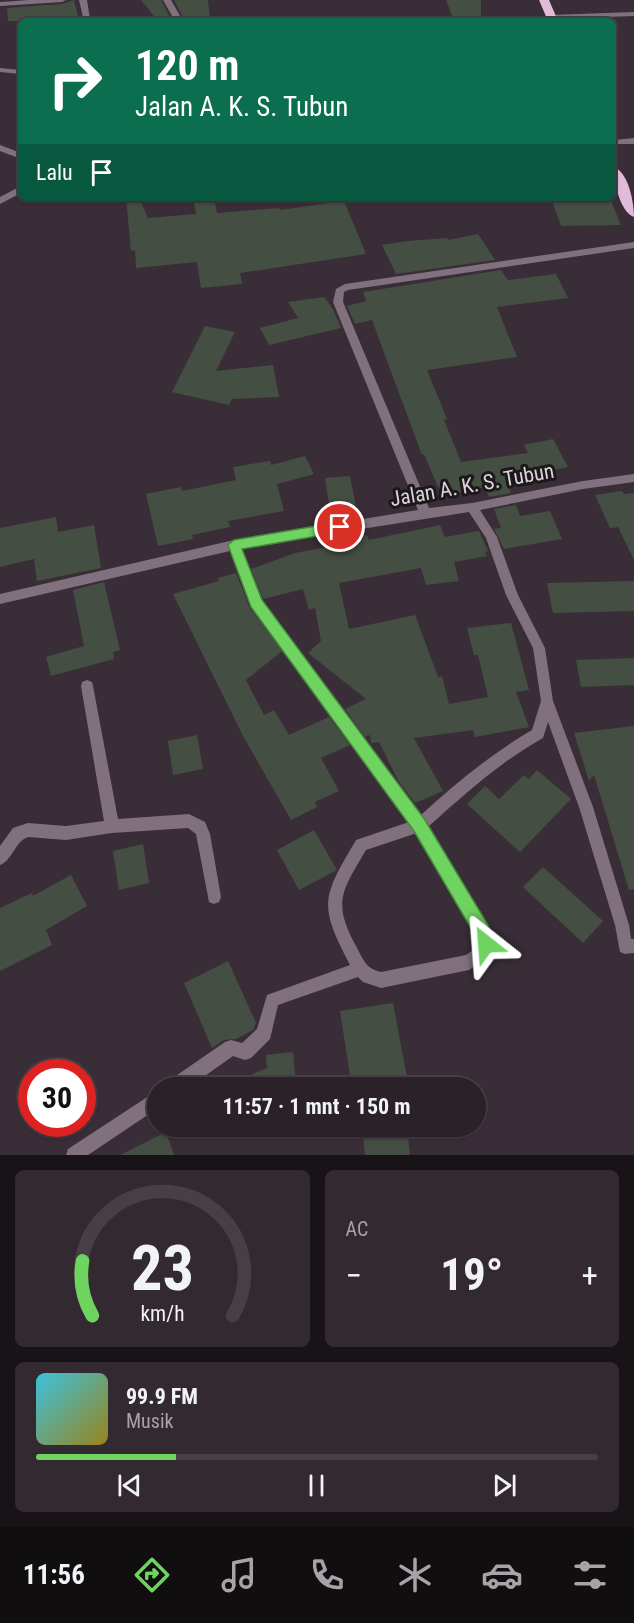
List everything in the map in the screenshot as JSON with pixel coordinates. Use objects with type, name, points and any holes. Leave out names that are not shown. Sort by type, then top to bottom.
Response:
[{"type":"highway","points":[[544,0],[552,18]]},
{"type":"highway","points":[[616,175],[634,213]]},
{"type":"street","points":[[2,4],[62,0]]},
{"type":"street","points":[[83,0],[87,17]]},
{"type":"street","points":[[167,0],[177,18]]},
{"type":"street","points":[[568,18],[634,14]]},
{"type":"street","points":[[0,70],[18,72]]},
{"type":"street","points":[[616,142],[634,141]]},
{"type":"street","points":[[0,148],[18,155]]},
{"type":"street","points":[[0,201],[18,191]]},
{"type":"street","points":[[425,512],[338,302],[339,291],[345,287],[634,245]]},
{"type":"street","name":"Jalan A. K. S. Tubun","points":[[0,599],[234,545],[425,512],[472,507],[583,485],[634,478]]},
{"type":"street","points":[[472,507],[491,537],[512,595],[539,648],[547,701],[586,807],[622,925],[625,947],[634,946]]},
{"type":"street","points":[[234,545],[256,603],[420,825],[482,931],[486,944],[480,954],[469,962],[381,980],[368,977],[360,969],[336,924],[333,906],[335,889],[361,845],[420,825],[462,787],[508,751],[538,734],[547,701]]},
{"type":"street","points":[[87,686],[112,826]]},
{"type":"street","points":[[0,858],[18,833],[28,830],[66,833],[112,826],[195,823],[203,834],[214,897]]},
{"type":"street","points":[[188,1077],[231,1048],[245,1052],[264,1033],[272,1000],[360,969]]},
{"type":"street","points":[[74,1155],[147,1105]]},
{"type":"building","points":[[74,0],[78,18],[18,18],[18,21],[8,21],[7,8],[62,4]]},
{"type":"building","points":[[141,0],[161,0],[170,18],[156,18]]},
{"type":"building","points":[[174,0],[208,0],[210,18],[183,18]]},
{"type":"building","points":[[446,0],[481,0],[481,18],[453,18]]},
{"type":"building","points":[[126,201],[140,201],[148,218],[196,214],[194,201],[215,201],[217,213],[279,208],[280,210],[344,201],[366,254],[240,273],[242,284],[201,288],[197,262],[136,268],[135,250],[131,251]]},
{"type":"building","points":[[552,201],[611,201],[621,225],[561,226]]},
{"type":"building","points":[[478,234],[495,260],[396,274],[382,245],[447,238],[448,240]]},
{"type":"building","points":[[501,270],[508,280],[556,274],[568,298],[497,307],[517,357],[427,370],[447,419],[444,420],[461,462],[528,453],[524,445],[553,439],[568,467],[506,480],[511,493],[489,497],[485,487],[442,496],[424,454],[422,455],[372,320],[355,324],[347,306],[366,301],[363,292]]},
{"type":"building","points":[[324,297],[333,309],[341,328],[269,345],[260,328],[298,318],[288,302]]},
{"type":"building","points":[[205,326],[235,332],[216,371],[273,365],[279,397],[232,399],[229,405],[172,392]]},
{"type":"building","points":[[305,456],[314,474],[277,484],[284,511],[228,521],[230,527],[192,535],[193,539],[158,546],[146,494],[181,487],[182,491],[236,480],[233,467],[270,461],[271,465]]},
{"type":"building","points":[[350,476],[358,517],[332,522],[325,478]]},
{"type":"building","points":[[622,491],[624,494],[634,493],[634,560],[618,527],[610,528],[595,495]]},
{"type":"building","points":[[516,505],[520,516],[550,511],[562,539],[504,549],[494,529],[501,528],[494,509]]},
{"type":"building","points":[[56,517],[58,532],[94,525],[101,568],[37,581],[34,559],[0,567],[0,528]]},
{"type":"building","points":[[440,525],[445,537],[479,531],[488,551],[485,552],[487,556],[454,562],[459,581],[426,585],[421,568],[339,583],[349,629],[415,615],[438,677],[442,676],[449,704],[488,697],[478,655],[474,655],[467,628],[511,623],[529,690],[516,692],[529,727],[475,737],[473,730],[414,738],[443,791],[415,803],[399,782],[379,742],[371,743],[370,735],[365,737],[345,709],[366,699],[308,653],[321,641],[315,608],[309,610],[303,589],[263,599],[251,569],[295,553],[337,545],[335,535],[361,531],[362,536],[367,535],[369,540]]},
{"type":"building","points":[[236,573],[250,608],[282,651],[246,680],[264,715],[274,710],[289,735],[329,717],[350,745],[321,758],[339,791],[315,802],[317,807],[291,820],[242,734],[173,594],[219,581],[218,578]]},
{"type":"building","points":[[634,581],[634,611],[553,613],[547,583]]},
{"type":"building","points":[[104,582],[120,650],[113,652],[114,659],[51,676],[46,657],[84,646],[73,590]]},
{"type":"building","points":[[634,658],[634,685],[581,687],[576,660]]},
{"type":"building","points":[[634,726],[634,889],[629,890],[594,775],[589,781],[574,733]]},
{"type":"building","points":[[197,735],[203,769],[173,775],[168,741]]},
{"type":"building","points":[[537,770],[571,799],[520,852],[467,804],[485,786],[499,799],[524,775],[529,779]]},
{"type":"building","points":[[314,830],[337,870],[299,890],[277,850]]},
{"type":"building","points":[[143,844],[149,883],[119,890],[113,851]]},
{"type":"building","points":[[543,867],[603,921],[583,943],[523,887]]},
{"type":"building","points":[[71,875],[87,906],[46,930],[52,945],[0,971],[0,908],[32,893],[33,896]]},
{"type":"building","points":[[228,961],[256,1023],[253,1030],[236,1039],[224,1040],[212,1048],[184,983]]},
{"type":"building","points":[[393,1003],[407,1077],[350,1077],[340,1011]]},
{"type":"building","points":[[293,1052],[295,1077],[246,1077],[267,1068],[266,1055]]},
{"type":"building","points":[[156,1137],[168,1137],[174,1155],[120,1155]]},
{"type":"building","points":[[363,1137],[408,1137],[410,1155],[365,1155]]},
{"type":"route","points":[[340,527],[234,545],[256,603],[420,825],[472,918],[482,931],[486,944]]}]
